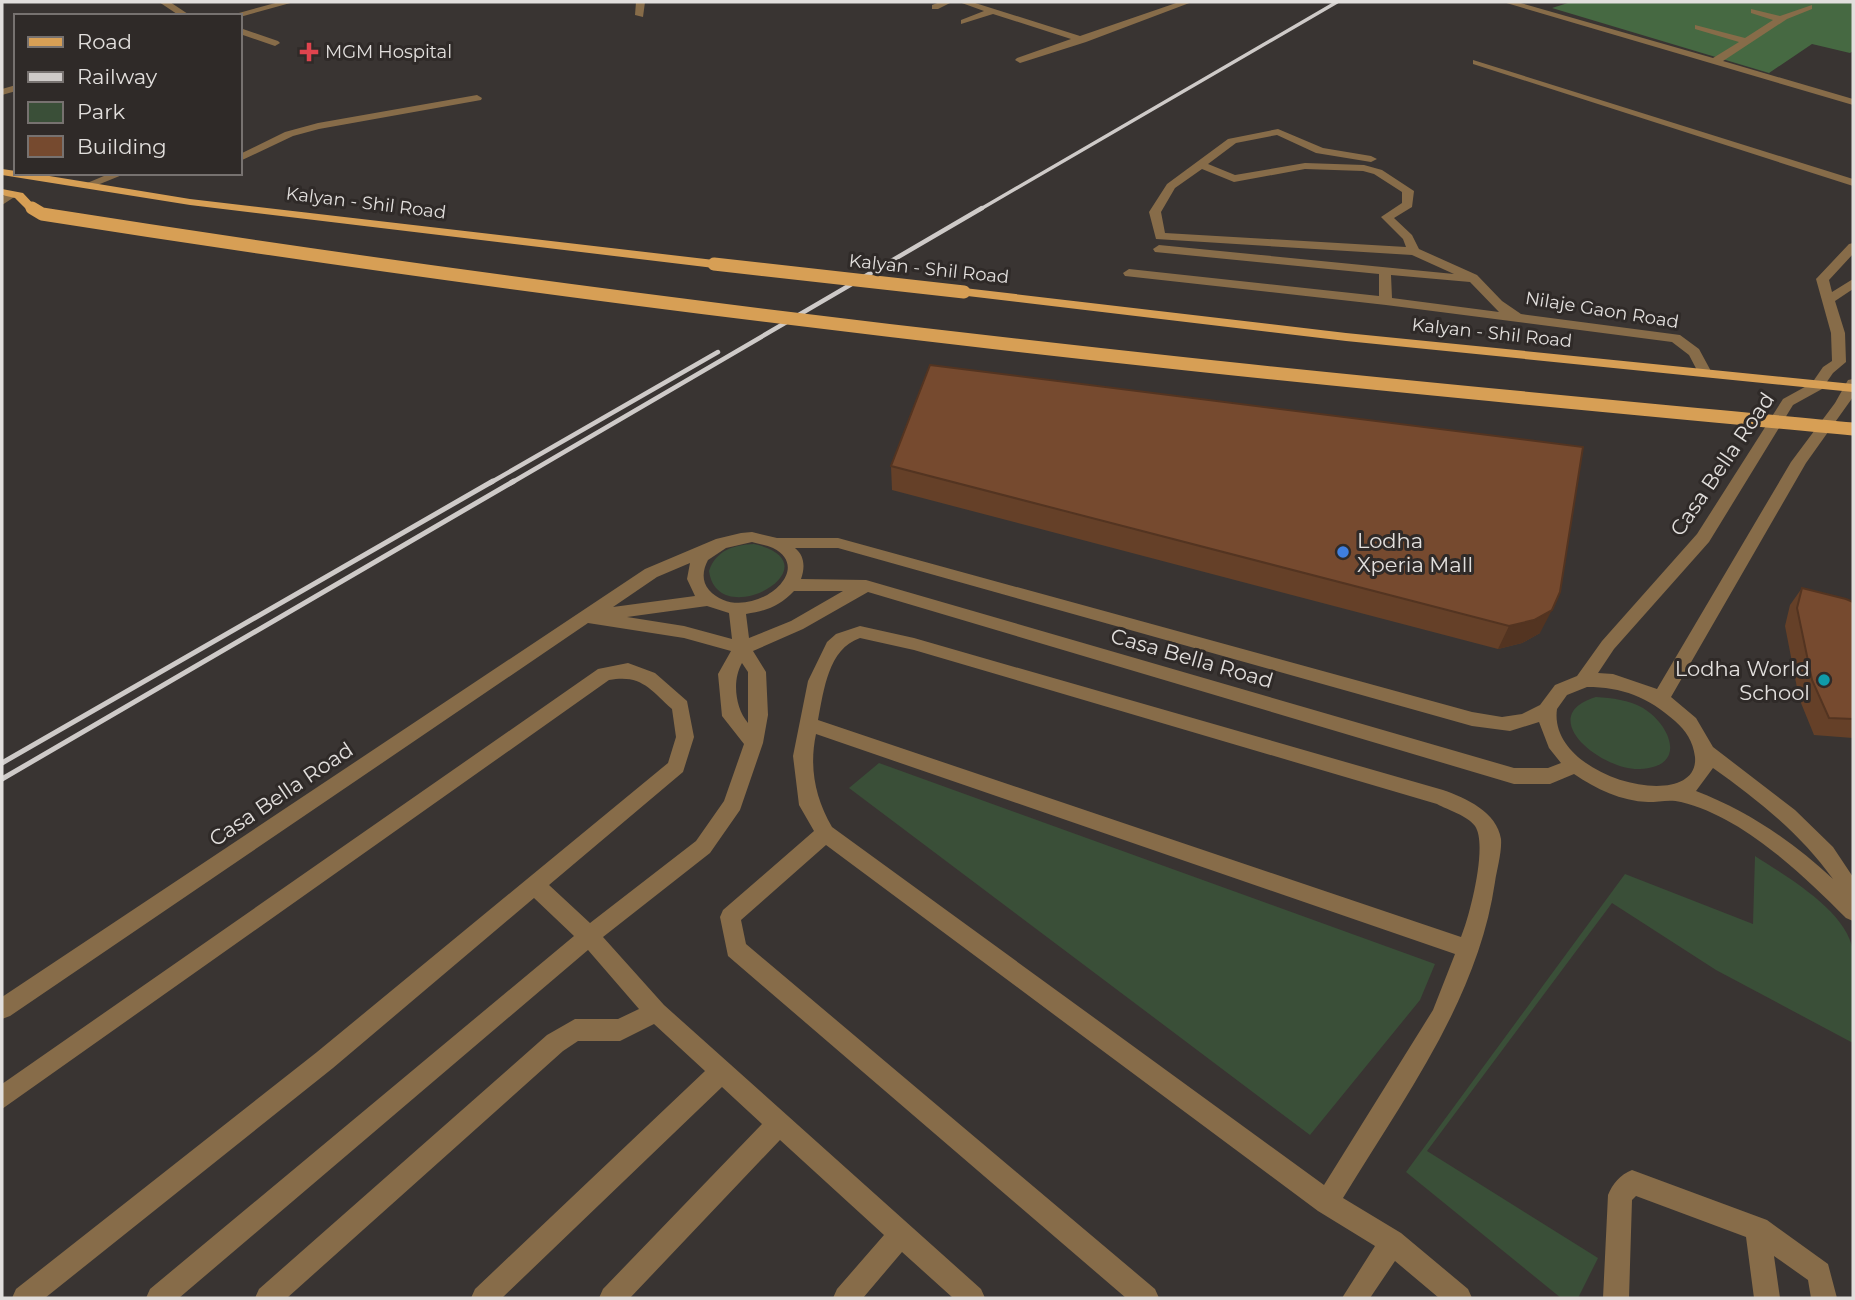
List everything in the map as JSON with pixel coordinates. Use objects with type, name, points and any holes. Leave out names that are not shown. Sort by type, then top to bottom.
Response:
[{"type":"main road","name":"Kalyan - Shil Road","points":[[20,175],[190,202],[1359,338],[1817,386],[1853,383]]},
{"type":"main road","points":[[11,194],[42,214],[183,237],[558,290],[1090,354],[1853,429]]},
{"type":"street","points":[[164,2],[184,14]]},
{"type":"street","points":[[240,14],[289,2]]},
{"type":"street","points":[[640,2],[640,15]]},
{"type":"street","points":[[935,7],[947,2]]},
{"type":"street","points":[[964,2],[1083,40]]},
{"type":"street","points":[[1020,60],[1187,2]]},
{"type":"street","points":[[1508,2],[1719,59],[1781,19],[1808,6]]},
{"type":"street","points":[[964,22],[993,11]]},
{"type":"street","points":[[1754,11],[1781,19]]},
{"type":"street","points":[[1698,27],[1746,41]]},
{"type":"street","points":[[242,32],[275,43]]},
{"type":"street","points":[[1654,36],[1853,102]]},
{"type":"street","points":[[1476,62],[1853,183]]},
{"type":"street","points":[[242,157],[289,134],[318,126],[477,98]]},
{"type":"street","points":[[1156,276],[1160,242],[1155,212],[1171,186],[1232,141],[1267,132],[1290,135],[1320,151],[1371,159]]},
{"type":"street","points":[[1160,242],[1414,251],[1408,238],[1387,217],[1408,205],[1408,191],[1378,172],[1364,168],[1304,166],[1234,179],[1200,164]]},
{"type":"street","points":[[86,186],[116,175]]},
{"type":"street","points":[[2,202],[11,194]]},
{"type":"street","points":[[1160,242],[1293,261],[1475,280]]},
{"type":"street","points":[[1661,698],[1815,436],[1853,383],[1839,362],[1838,333],[1822,279],[1853,247]]},
{"type":"street","name":"Nilaje Gaon Road","points":[[1414,251],[1475,280],[1497,304],[1516,317],[1675,338],[1686,343],[1699,357],[1705,373]]},
{"type":"street","points":[[1293,261],[1293,291]]},
{"type":"street","points":[[1385,271],[1385,301]]},
{"type":"street","points":[[1129,273],[1516,317]]},
{"type":"street","points":[[1830,299],[1853,283]]},
{"type":"street","points":[[1838,333],[1853,334]]},
{"type":"street","name":"Casa Bella Road","points":[[2,1009],[651,573],[722,543],[751,537],[779,543],[838,544],[1472,719],[1503,725],[1527,721],[1547,710],[1553,695],[1584,679],[1608,645],[1703,538],[1788,402],[1817,386],[1828,370],[1839,362]]},
{"type":"street","points":[[709,600],[699,592],[695,582],[695,570],[700,559],[722,543]]},
{"type":"street","points":[[159,1298],[589,936],[703,847],[733,804],[754,743],[759,715],[757,672],[742,648],[737,610],[766,604],[786,593],[798,573],[797,562],[790,551],[779,543]]},
{"type":"street","name":"Casa Bella Road","points":[[793,585],[866,586],[1514,776],[1550,776],[1575,765]]},
{"type":"street","points":[[754,743],[731,716],[727,674],[742,648],[797,625],[866,586]]},
{"type":"street","name":"Casa Bella Road","points":[[586,617],[709,600],[737,610]]},
{"type":"street","points":[[586,617],[684,632],[742,648]]},
{"type":"street","points":[[1327,1202],[1442,1016],[1479,918],[1492,839],[1481,818],[1443,798],[915,644],[860,632],[842,638],[833,646],[817,681],[802,756],[809,805],[825,833],[1327,1202],[1392,1242],[1460,1298]]},
{"type":"street","points":[[2,1098],[604,674],[628,670],[649,678],[681,706],[685,737],[676,767],[325,1060],[25,1298]]},
{"type":"street","points":[[1547,710],[1548,728],[1553,738],[1575,765],[1599,780],[1625,791],[1652,794],[1674,792],[1693,783],[1703,769],[1704,751],[1697,732],[1682,714],[1661,698],[1637,687],[1612,680],[1584,679]]},
{"type":"street","points":[[809,724],[1468,949]]},
{"type":"street","points":[[1704,751],[1754,788],[1820,847],[1845,876],[1853,896]]},
{"type":"street","points":[[1674,792],[1732,815],[1782,845],[1825,882],[1853,912]]},
{"type":"street","points":[[825,833],[730,917],[736,949],[1146,1298]]},
{"type":"street","points":[[535,885],[589,936],[656,1012],[972,1298]]},
{"type":"street","points":[[268,1298],[555,1043],[575,1030],[620,1030],[656,1012]]},
{"type":"street","points":[[484,1298],[722,1071]]},
{"type":"street","points":[[612,1298],[779,1123]]},
{"type":"street","points":[[1616,1298],[1620,1195],[1632,1182],[1759,1230],[1819,1273],[1824,1298]]},
{"type":"street","points":[[1759,1230],[1767,1298]]},
{"type":"street","points":[[846,1298],[902,1233]]},
{"type":"street","points":[[1355,1298],[1392,1242]]},
{"type":"green space","points":[[1571,2],[1853,2],[1853,51],[1850,53],[1812,44],[1769,73],[1552,8]]},
{"type":"green space","points":[[754,544],[777,554],[785,566],[780,578],[767,589],[750,596],[732,597],[717,589],[709,571],[716,558],[733,547]]},
{"type":"green space","points":[[1596,697],[1632,703],[1653,716],[1661,725],[1670,744],[1669,754],[1664,761],[1655,767],[1625,767],[1608,761],[1580,741],[1572,729],[1571,717],[1578,706]]},
{"type":"green space","points":[[879,763],[1435,964],[1420,1000],[1310,1135],[849,788]]},
{"type":"green space","points":[[1755,856],[1814,896],[1840,922],[1848,936],[1854,962],[1853,1043],[1716,970],[1612,903],[1427,1151],[1598,1258],[1578,1298],[1561,1298],[1406,1172],[1625,874],[1753,924]]},
{"type":"building","name":"Lodha Xperia Mall","points":[[930,365],[1583,447],[1560,592],[1552,610],[1534,620],[1509,626],[891,466]]},
{"type":"building","name":"Lodha World School","points":[[1802,588],[1853,602],[1853,719],[1829,718],[1812,680],[1797,608]]},
{"type":"railway","points":[[979,210],[1337,2]]},
{"type":"railway","points":[[511,483],[982,208]]},
{"type":"railway","points":[[490,483],[718,352]]},
{"type":"railway","points":[[2,763],[493,481]]},
{"type":"railway","points":[[2,779],[514,481]]},
{"type":"place","name":"MGM Hospital","points":[[309,52]]},
{"type":"place","name":"Lodha Xperia Mall","points":[[1343,552]]},
{"type":"place","name":"Lodha World School","points":[[1824,680]]}]
